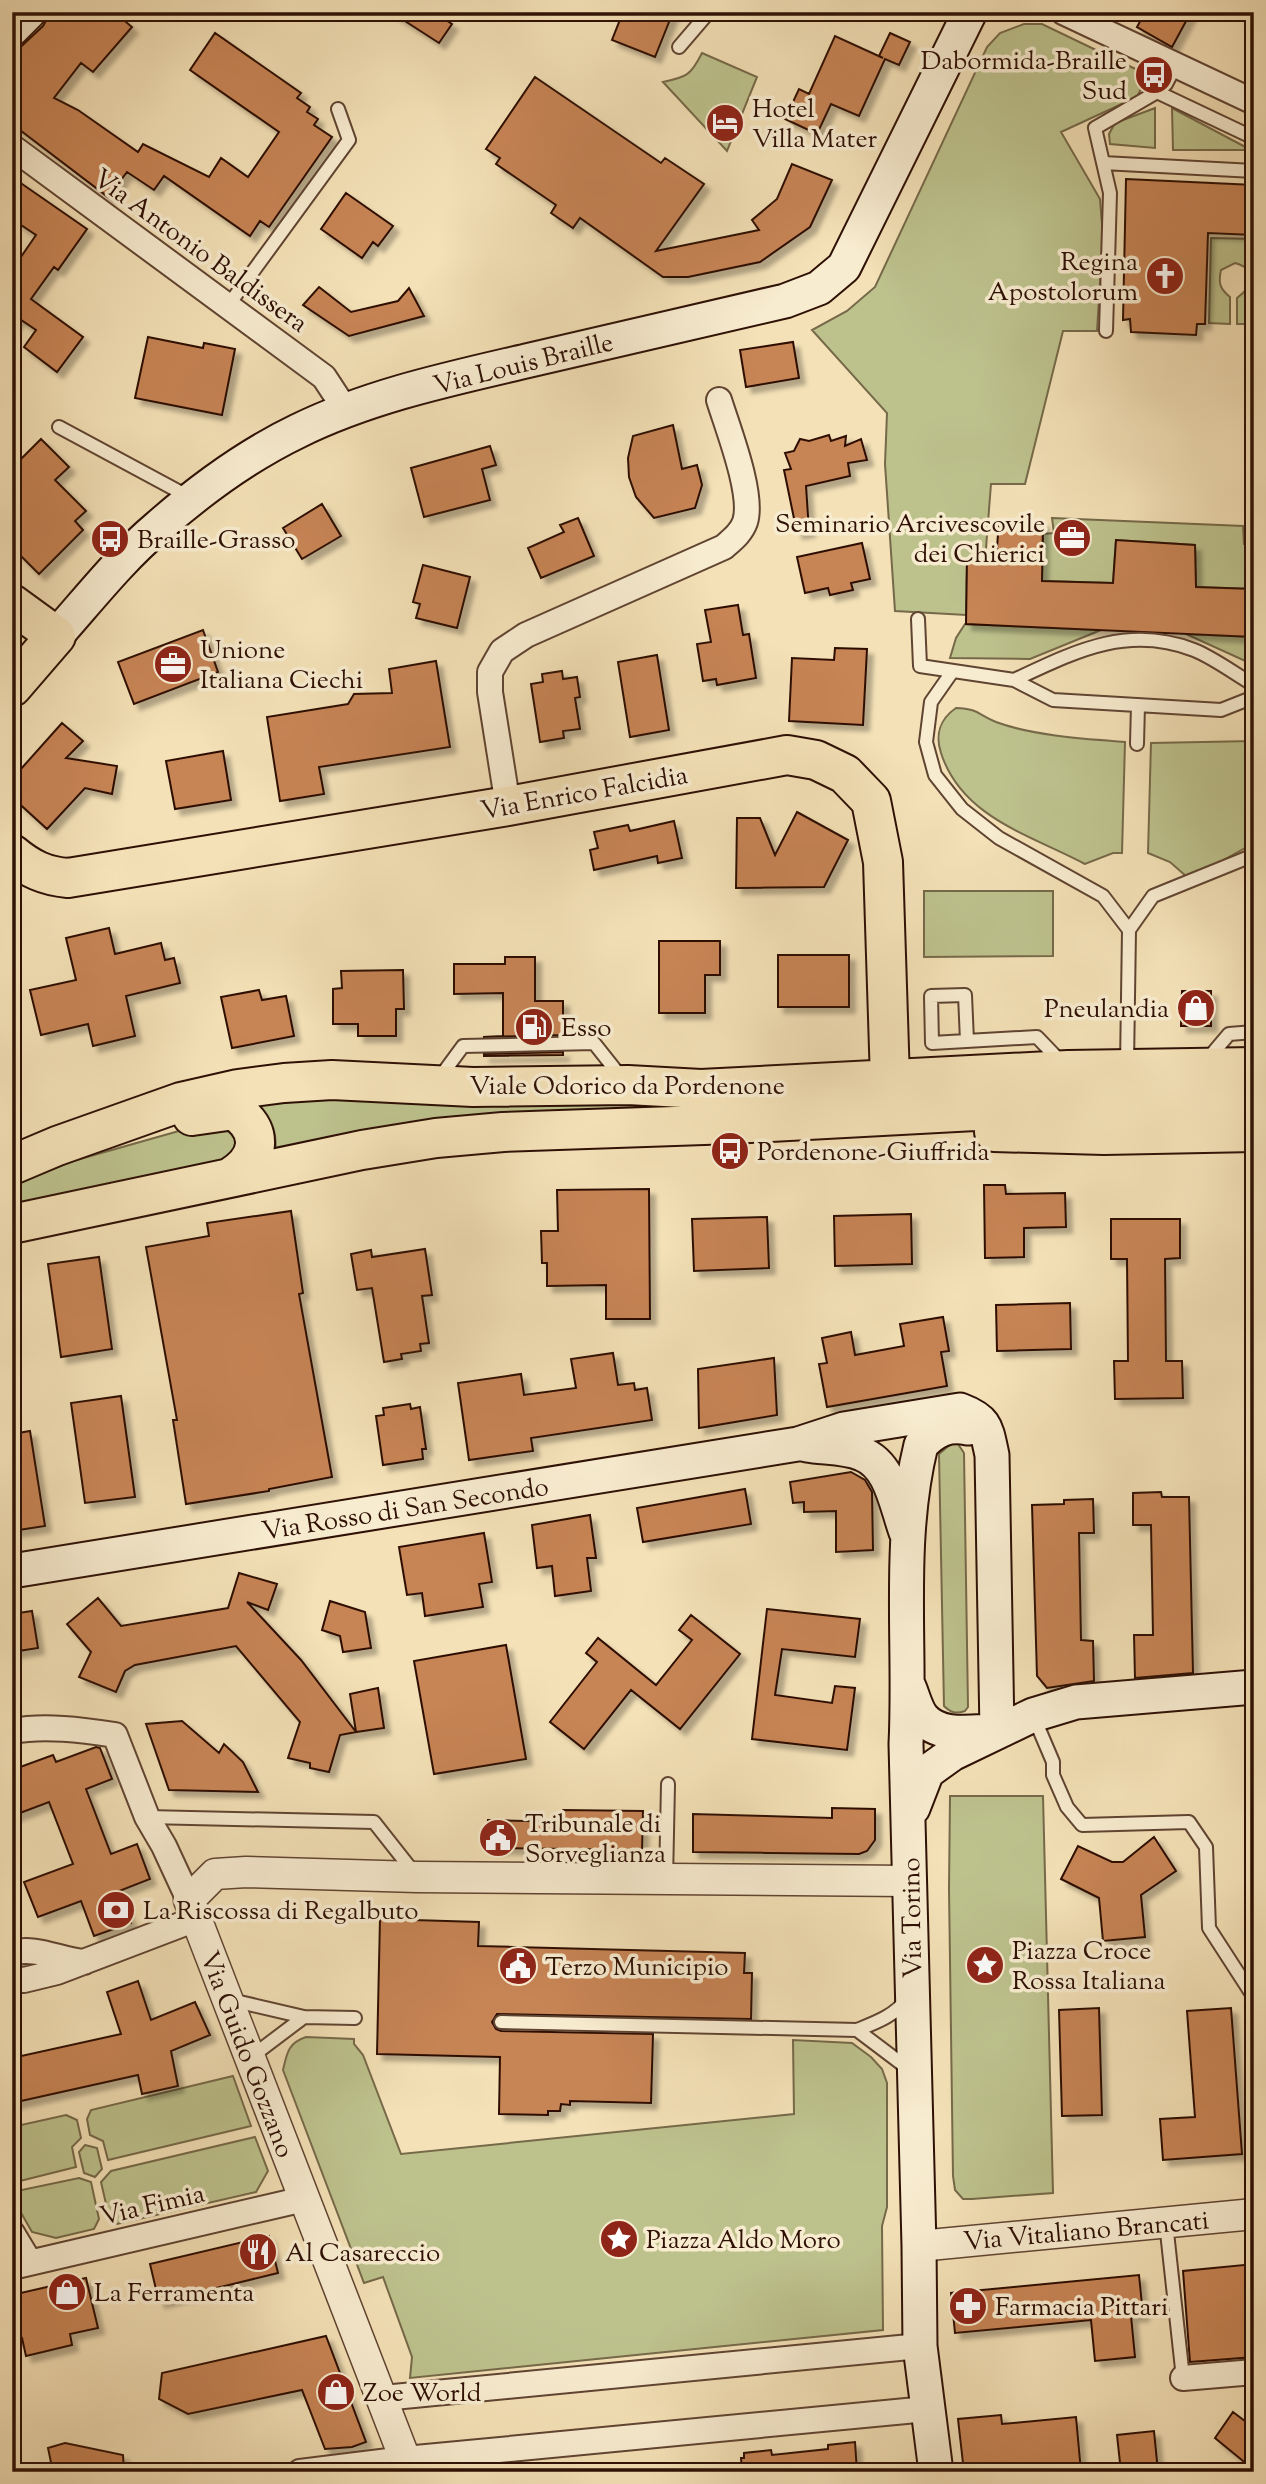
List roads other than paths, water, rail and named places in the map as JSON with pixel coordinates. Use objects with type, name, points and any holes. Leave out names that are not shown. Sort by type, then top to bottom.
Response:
[{"type":"main road","points":[[12,29],[29,12]]},
{"type":"main road","name":"Via Louis Braille","points":[[12,687],[130,554],[158,527],[243,463],[295,432],[345,409],[487,370],[785,301],[819,288],[844,267],[849,258],[970,12]]},
{"type":"main road","points":[[12,604],[56,636]]},
{"type":"main road","name":"Via Enrico Falcidia","points":[[12,854],[26,866],[48,876],[68,878],[508,806],[787,755],[816,760],[845,774],[871,801],[883,862],[890,1080]]},
{"type":"main road","name":"Viale Odorico da Pordenone","points":[[12,1165],[181,1102],[238,1089],[332,1080],[473,1087],[628,1085],[701,1089],[1068,1070],[1254,1067]]},
{"type":"main road","name":"Viale Odorico da Pordenone","points":[[12,1224],[395,1143],[436,1138],[503,1132],[733,1124],[1088,1104],[1254,1101]]},
{"type":"main road","points":[[57,1146],[216,1111],[234,1110],[245,1118],[254,1130],[256,1143],[243,1170],[231,1177]]},
{"type":"main road","points":[[733,1124],[1061,1134],[1254,1132]]},
{"type":"main road","points":[[798,1444],[844,1429],[960,1410],[983,1430],[993,1473],[997,1731]]},
{"type":"main road","name":"Via Torino","points":[[936,2472],[920,2346],[906,1744],[909,1687],[908,1538],[922,1445],[930,1434],[944,1427],[957,1425],[978,1432],[983,1430]]},
{"type":"main road","points":[[798,1444],[860,1453],[875,1460],[886,1474],[908,1538]]},
{"type":"main road","name":"Via Rosso di San Secondo","points":[[12,1571],[798,1444]]},
{"type":"main road","points":[[909,1687],[922,1718],[938,1728],[954,1732],[997,1731]]},
{"type":"main road","points":[[909,1817],[927,1772],[952,1754],[1033,1715],[1076,1702],[1254,1688]]},
{"type":"street","points":[[1063,12],[1254,102]]},
{"type":"street","name":"Via Antonio Baldissera","points":[[12,147],[324,377],[345,409]]},
{"type":"street","points":[[508,806],[489,692],[491,672],[502,651],[526,635],[724,547],[738,535],[746,521],[748,498],[719,400]]},
{"type":"street","name":"Via Guido Gozzano","points":[[12,1731],[25,1728],[114,1735],[146,1817],[164,1846],[192,1909],[408,2466]]},
{"type":"street","points":[[12,1979],[38,1977],[84,1962],[192,1909],[207,1879],[215,1874],[246,1872],[666,1881],[910,1881]]},
{"type":"street","points":[[12,1953],[35,1951],[68,1961],[84,1962]]},
{"type":"street","name":"Via Fimia","points":[[21,2265],[304,2199]]},
{"type":"street","name":"Via Vitaliano Brancati","points":[[919,2246],[1254,2214]]},
{"type":"street","points":[[12,2233],[21,2265]]},
{"type":"street","points":[[383,2398],[920,2346]]},
{"type":"street","points":[[1183,2378],[1254,2372]]},
{"type":"street","points":[[300,2472],[408,2466],[927,2409]]},
{"type":"lane","points":[[679,47],[709,12]]},
{"type":"lane","points":[[1106,331],[1110,193],[1095,128],[1157,92],[1177,65]]},
{"type":"lane","points":[[1157,92],[1254,138]]},
{"type":"lane","points":[[227,307],[349,140],[338,109]]},
{"type":"lane","points":[[1103,163],[1254,171]]},
{"type":"lane","points":[[58,427],[192,499]]},
{"type":"lane","points":[[918,619],[920,666],[1014,680],[1053,700],[1221,710],[1254,697]]},
{"type":"lane","points":[[1014,680],[1074,652],[1117,640],[1150,639],[1194,650],[1254,685]]},
{"type":"lane","points":[[952,672],[930,702],[926,742],[935,775],[962,809],[999,838],[1103,896],[1129,930]]},
{"type":"lane","points":[[1137,744],[1138,705]]},
{"type":"lane","points":[[1127,1069],[1129,930],[1153,897],[1254,855]]},
{"type":"lane","points":[[967,1041],[965,995],[931,996],[932,1043],[967,1041],[1037,1037],[1068,1070]]},
{"type":"lane","points":[[1199,1069],[1228,1034],[1254,1032]]},
{"type":"lane","points":[[1033,1715],[1054,1762],[1054,1775],[1067,1807],[1082,1825],[1189,1822],[1206,1847],[1209,1928],[1253,1996],[1254,2006]]},
{"type":"lane","points":[[666,1881],[668,1784]]},
{"type":"lane","points":[[146,1817],[374,1822],[417,1877]]},
{"type":"lane","points":[[501,2022],[858,2030],[898,2011],[912,1992]]},
{"type":"lane","points":[[227,1999],[304,2017],[355,2018]]},
{"type":"lane","points":[[251,2058],[304,2017]]},
{"type":"lane","points":[[858,2030],[902,2064],[914,2080]]},
{"type":"lane","points":[[1166,2222],[1183,2378]]},
{"type":"place","name":"Dabormida-Braille Sud","points":[[1154,75]]},
{"type":"place","name":"Hotel Villa Mater","points":[[725,123]]},
{"type":"place","name":"Regina Apostolorum","points":[[1165,276]]},
{"type":"place","name":"Seminario Arcivescovile dei Chierici","points":[[1072,538]]},
{"type":"place","name":"Braille-Grasso","points":[[110,539]]},
{"type":"place","name":"Unione Italiana Ciechi","points":[[173,664]]},
{"type":"place","name":"Pneulandia","points":[[1196,1008]]},
{"type":"place","name":"Esso","points":[[534,1027]]},
{"type":"place","name":"Pordenone-Giuffrida","points":[[730,1151]]},
{"type":"place","name":"Tribunale di Sorveglianza","points":[[498,1838]]},
{"type":"place","name":"La Riscossa di Regalbuto","points":[[116,1910]]},
{"type":"place","name":"Piazza Croce Rossa Italiana","points":[[985,1965]]},
{"type":"place","name":"Terzo Municipio","points":[[518,1966]]},
{"type":"place","name":"Piazza Aldo Moro","points":[[619,2239]]},
{"type":"place","name":"Al Casareccio","points":[[258,2252]]},
{"type":"place","name":"La Ferramenta","points":[[67,2292]]},
{"type":"place","name":"Farmacia Pittari","points":[[968,2306]]},
{"type":"place","name":"Zoe World","points":[[336,2392]]}]
